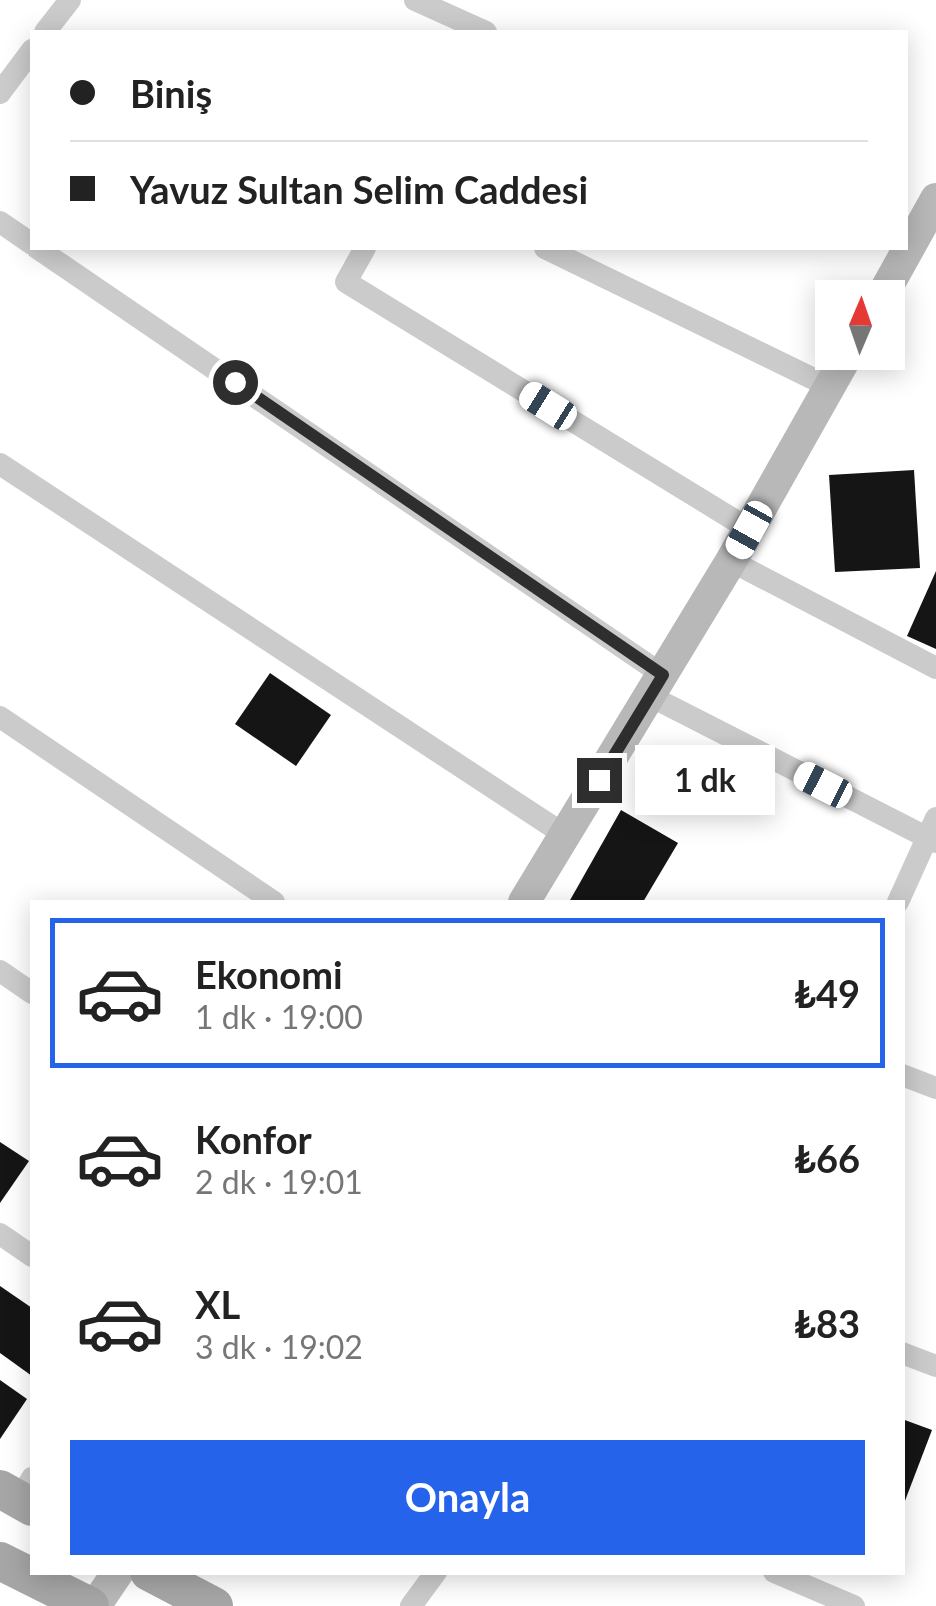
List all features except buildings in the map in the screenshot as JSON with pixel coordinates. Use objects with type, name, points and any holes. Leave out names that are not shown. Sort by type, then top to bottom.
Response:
[{"type":"main road","points":[[910,233],[936,200]]},
{"type":"main road","points":[[888,280],[902,250]]},
{"type":"main road","points":[[531,900],[840,370]]},
{"type":"main road","points":[[0,1560],[30,1575]]},
{"type":"main road","points":[[30,1575],[93,1606],[116,1575]]},
{"type":"main road","points":[[155,1575],[214,1606]]},
{"type":"street","points":[[48,30],[70,0]]},
{"type":"street","points":[[415,0],[482,30]]},
{"type":"street","points":[[0,93],[30,53]]},
{"type":"street","points":[[0,222],[30,243]]},
{"type":"street","points":[[41,250],[656,685],[933,833],[899,900]]},
{"type":"street","points":[[364,250],[346,282],[749,530]]},
{"type":"street","points":[[549,250],[830,387]]},
{"type":"street","points":[[0,464],[565,836]]},
{"type":"street","points":[[731,562],[936,668]]},
{"type":"street","points":[[0,717],[271,900]]},
{"type":"street","points":[[0,971],[30,993]]},
{"type":"street","points":[[905,1076],[936,1088]]},
{"type":"street","points":[[0,1234],[30,1255]]},
{"type":"street","points":[[905,1354],[936,1366]]},
{"type":"street","points":[[411,1606],[434,1575]]},
{"type":"street","points":[[781,1575],[854,1606]]},
{"type":"route","points":[[235,382],[663,675],[599,780]]}]
